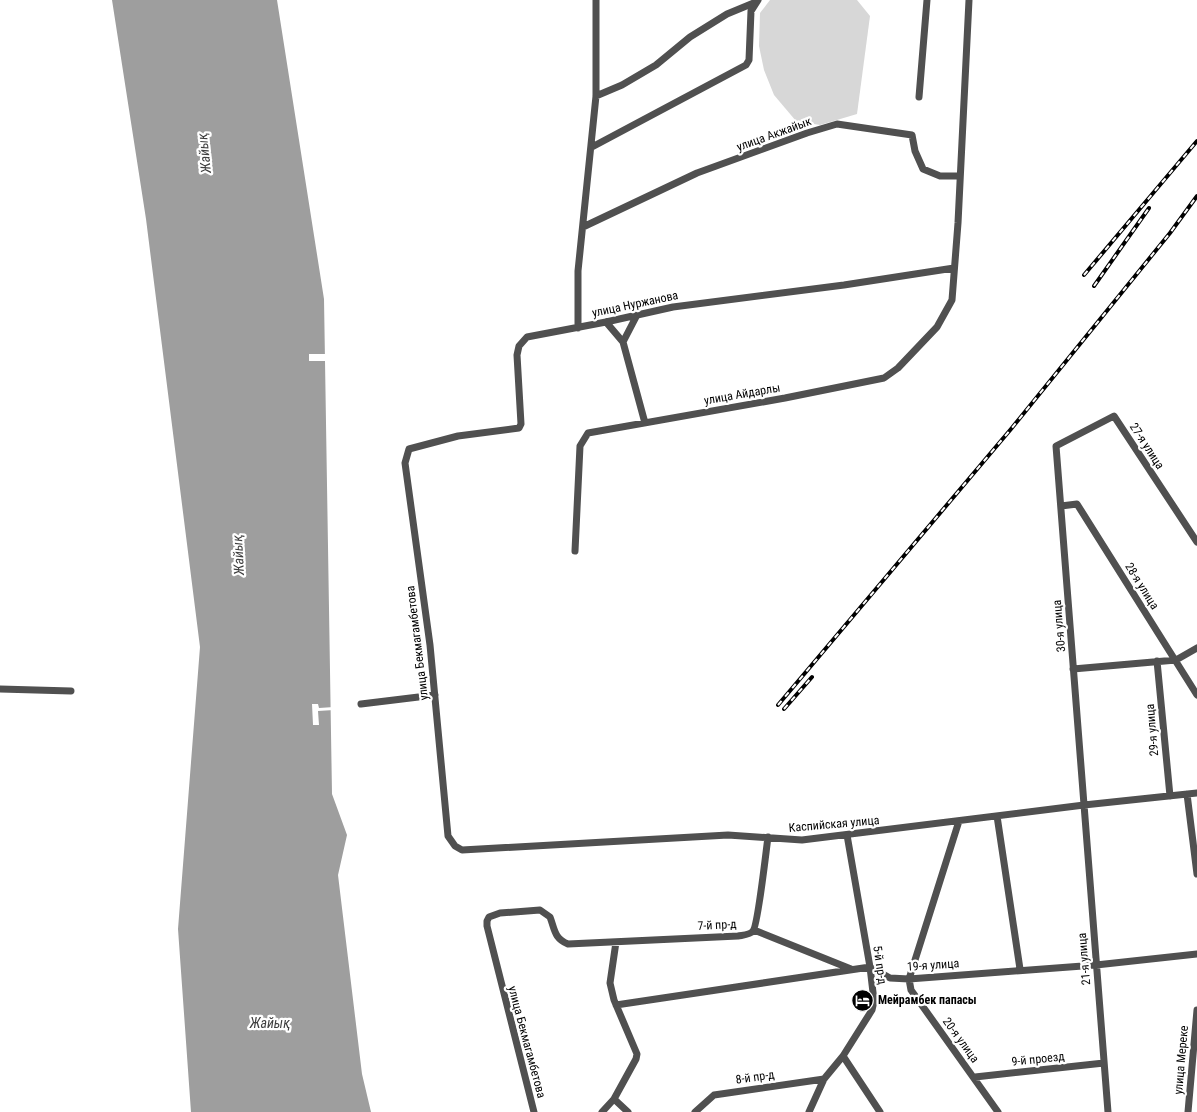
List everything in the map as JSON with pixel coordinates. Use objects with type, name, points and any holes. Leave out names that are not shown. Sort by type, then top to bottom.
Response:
[{"type":"street","points":[[578,328],[578,272],[596,96],[596,0]]},
{"type":"street","points":[[919,97],[928,0]]},
{"type":"street","name":"улица Айдарлы","points":[[575,551],[580,446],[588,433],[785,398],[884,378],[898,368],[937,327],[952,300],[969,0]]},
{"type":"street","points":[[596,96],[622,85],[656,65],[690,37],[727,14],[757,1]]},
{"type":"street","points":[[592,147],[746,65],[749,60],[751,11],[757,1]]},
{"type":"street","name":"улица Акжайык","points":[[583,227],[697,173],[807,133],[838,124],[912,136],[915,151],[923,169],[940,176],[959,176]]},
{"type":"street","name":"улица Нуржанова","points":[[409,449],[458,436],[519,428],[521,424],[517,355],[519,346],[527,337],[673,307],[844,285],[954,268]]},
{"type":"street","points":[[623,342],[637,315]]},
{"type":"street","points":[[606,322],[623,342],[645,423]]},
{"type":"street","name":"27-я улица","points":[[1056,446],[1114,416],[1197,542]]},
{"type":"street","name":"30-я улица","points":[[1056,446],[1084,805]]},
{"type":"street","name":"улица Бекмагамбетова","points":[[409,449],[405,463],[430,645],[448,836]]},
{"type":"street","name":"28-я улица","points":[[1060,506],[1077,504],[1197,695]]},
{"type":"street","points":[[1073,669],[1176,660],[1197,648]]},
{"type":"street","name":"29-я улица","points":[[1157,661],[1170,796]]},
{"type":"street","points":[[0,689],[71,691]]},
{"type":"street","points":[[361,704],[435,695]]},
{"type":"street","name":"Каспийская улица","points":[[448,836],[455,846],[462,850],[728,835],[802,840],[1197,793]]},
{"type":"street","points":[[1187,794],[1197,874]]},
{"type":"street","name":"21-я улица","points":[[1084,805],[1108,1112]]},
{"type":"street","points":[[997,816],[1020,969]]},
{"type":"street","points":[[910,979],[959,821]]},
{"type":"street","name":"5-й пр-д","points":[[809,1112],[824,1079],[844,1056],[872,1010],[874,1001],[870,967],[847,835]]},
{"type":"street","name":"7-й пр-д","points":[[616,942],[749,934],[754,930],[768,837]]},
{"type":"street","name":"улица Бекмагамбетова","points":[[534,1112],[486,921],[492,914],[540,910],[550,917],[559,940],[568,944],[616,942]]},
{"type":"street","points":[[754,930],[853,970]]},
{"type":"street","points":[[602,1112],[614,1099],[637,1054],[616,1005],[610,983],[616,942]]},
{"type":"street","name":"19-я улица","points":[[870,967],[890,978],[910,979],[1020,969],[1096,965],[1197,954]]},
{"type":"street","points":[[616,1005],[870,967]]},
{"type":"street","name":"20-я улица","points":[[910,979],[911,990],[975,1077],[998,1112]]},
{"type":"street","name":"улица Мереке","points":[[1188,1112],[1197,1010]]},
{"type":"street","points":[[844,1056],[880,1112]]},
{"type":"street","name":"9-й проезд","points":[[975,1077],[1104,1063]]},
{"type":"street","name":"8-й пр-д","points":[[695,1112],[714,1095],[824,1079]]},
{"type":"street","points":[[614,1099],[628,1112]]},
{"type":"shaded area","points":[[770,0],[857,0],[870,16],[857,114],[820,125],[796,121],[774,95],[764,70],[759,46],[760,13]]},
{"type":"water","name":"Жайық","points":[[112,0],[277,0],[324,299],[332,794],[347,835],[338,875],[362,1074],[371,1112],[191,1112],[178,929],[200,647],[146,219]]},
{"type":"pier","points":[[309,354],[328,354],[328,361],[309,361]]},
{"type":"pier","points":[[312,704],[318,704],[319,708],[334,707],[334,710],[318,711],[319,725],[313,725]]},
{"type":"railway","points":[[1084,275],[1197,141]]},
{"type":"railway","points":[[778,705],[1011,429],[1170,233],[1197,196]]},
{"type":"railway","points":[[1094,286],[1149,208]]},
{"type":"railway","points":[[784,709],[812,677]]},
{"type":"place","name":"Мейрамбек папасы","points":[[862,1000]]}]
